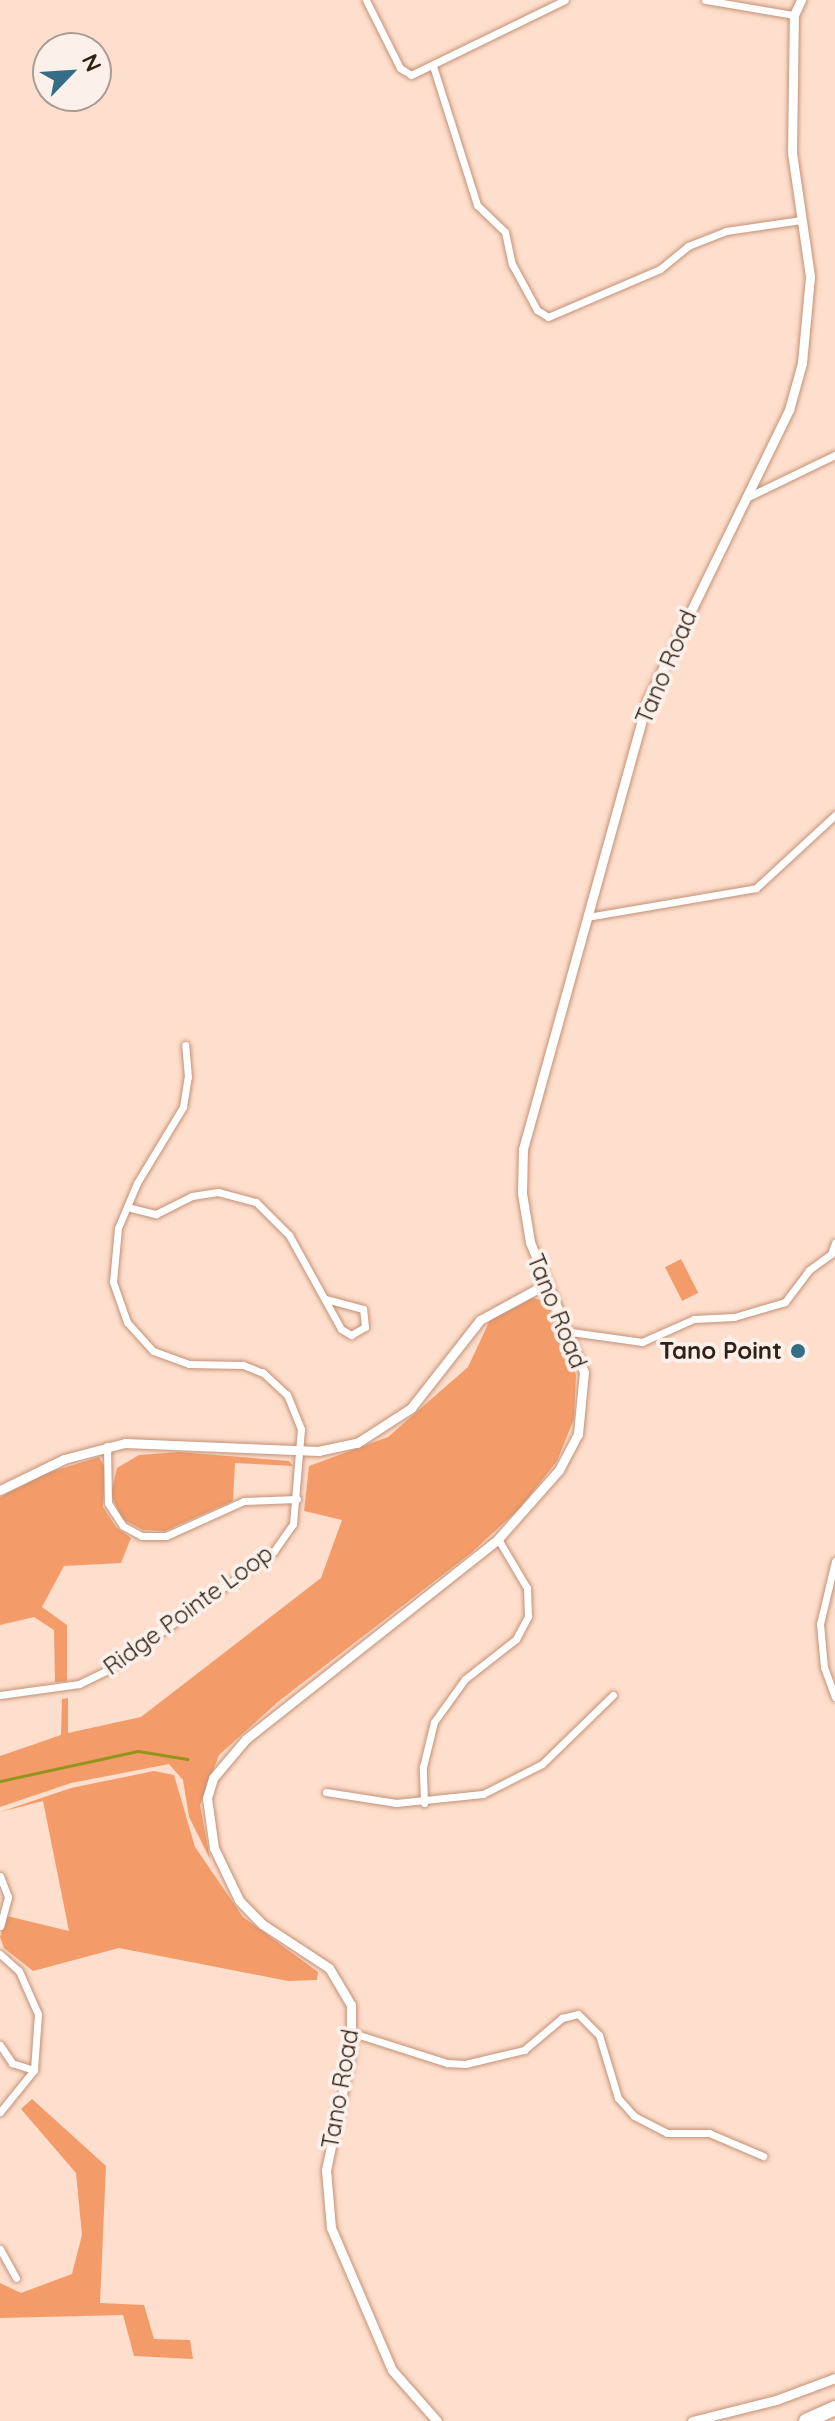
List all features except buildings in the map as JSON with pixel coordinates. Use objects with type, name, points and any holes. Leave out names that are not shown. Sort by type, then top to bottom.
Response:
[{"type":"highway","points":[[806,2421],[835,2408]]},
{"type":"street","points":[[366,0],[400,68],[411,75],[565,0]]},
{"type":"street","points":[[705,0],[794,15]]},
{"type":"street","name":"Tano Road","points":[[437,2421],[392,2370],[331,2228],[326,2170],[353,2033],[351,2005],[334,1974],[262,1924],[234,1891],[208,1827],[209,1787],[246,1739],[498,1539],[559,1470],[578,1434],[585,1389],[571,1332],[526,1229],[523,1149],[647,701],[789,410],[808,333],[810,276],[792,153],[794,15],[801,0]]},
{"type":"street","points":[[433,66],[477,205],[505,232],[512,264],[537,310],[548,317],[660,269],[688,246],[726,231],[801,220]]},
{"type":"street","points":[[748,497],[835,455]]},
{"type":"street","points":[[587,917],[756,888],[835,815]]},
{"type":"street","name":"Ridge Pointe Loop","points":[[0,1695],[79,1684],[110,1669],[274,1551],[291,1532],[301,1450],[292,1403],[263,1373],[233,1363],[176,1362],[134,1333],[116,1297],[112,1268],[114,1241],[127,1207],[183,1107],[188,1077],[185,1045]]},
{"type":"street","points":[[127,1207],[156,1214],[192,1196],[218,1192],[256,1202],[283,1226],[325,1299],[344,1332],[354,1334],[365,1327],[363,1309],[325,1299]]},
{"type":"street","points":[[571,1332],[642,1342],[694,1319],[734,1317],[785,1302],[809,1270],[831,1254],[835,1243]]},
{"type":"street","points":[[0,1490],[53,1463],[107,1446],[174,1441],[301,1450],[344,1447],[389,1427],[417,1401],[473,1327],[497,1308],[548,1283]]},
{"type":"street","points":[[107,1446],[108,1503],[123,1526],[142,1536],[166,1536],[244,1501],[297,1499]]},
{"type":"street","points":[[424,1803],[423,1767],[434,1722],[465,1679],[516,1639],[528,1616],[527,1588],[498,1539]]},
{"type":"street","points":[[835,1561],[820,1624],[824,1667],[835,1697]]},
{"type":"street","points":[[326,1792],[424,1803],[483,1794],[542,1764],[613,1695]]},
{"type":"street","points":[[0,1876],[8,1897],[0,1926]]},
{"type":"street","points":[[0,1954],[19,1971],[38,2014],[34,2070],[0,2112]]},
{"type":"street","points":[[353,2033],[447,2063],[465,2064],[524,2050],[562,2018],[578,2014],[599,2035],[618,2098],[634,2116],[667,2133],[709,2133],[763,2156]]},
{"type":"street","points":[[0,2045],[12,2063],[34,2070]]},
{"type":"street","points":[[0,2249],[16,2278]]},
{"type":"street","points":[[692,2421],[776,2400],[835,2378]]},
{"type":"shaded area","points":[[681,1259],[698,1293],[682,1301],[665,1267]]},
{"type":"shaded area","points":[[533,1298],[548,1302],[576,1375],[574,1419],[557,1461],[520,1508],[471,1553],[279,1701],[219,1755],[200,1805],[210,1859],[189,1817],[183,1780],[169,1764],[71,1783],[0,1807],[0,1756],[61,1735],[62,1699],[68,1698],[68,1733],[141,1717],[321,1578],[342,1520],[304,1511],[309,1466],[388,1437],[468,1367],[490,1320]]},
{"type":"shaded area","points":[[179,1452],[289,1461],[293,1466],[235,1463],[233,1501],[165,1531],[143,1530],[122,1519],[111,1494],[117,1468],[139,1455]]},
{"type":"shaded area","points":[[99,1457],[105,1468],[103,1507],[116,1527],[131,1538],[121,1563],[64,1566],[42,1607],[67,1625],[67,1681],[55,1682],[54,1630],[34,1617],[0,1625],[0,1497],[47,1473]]},
{"type":"shaded area","points":[[154,1771],[174,1775],[195,1847],[243,1917],[318,1972],[317,1980],[288,1981],[119,1948],[33,1971],[4,1948],[0,1937],[7,1916],[69,1931],[43,1801],[0,1812],[71,1788]]},
{"type":"shaded area","points":[[32,2099],[106,2166],[100,2303],[144,2305],[154,2339],[190,2340],[193,2359],[134,2356],[123,2315],[0,2318],[0,2283],[21,2293],[72,2274],[82,2235],[76,2173],[21,2109]]},
{"type":"waterway","points":[[0,1781],[138,1751],[187,1759]]},
{"type":"place","name":"Tano Point","points":[[798,1351]]}]
